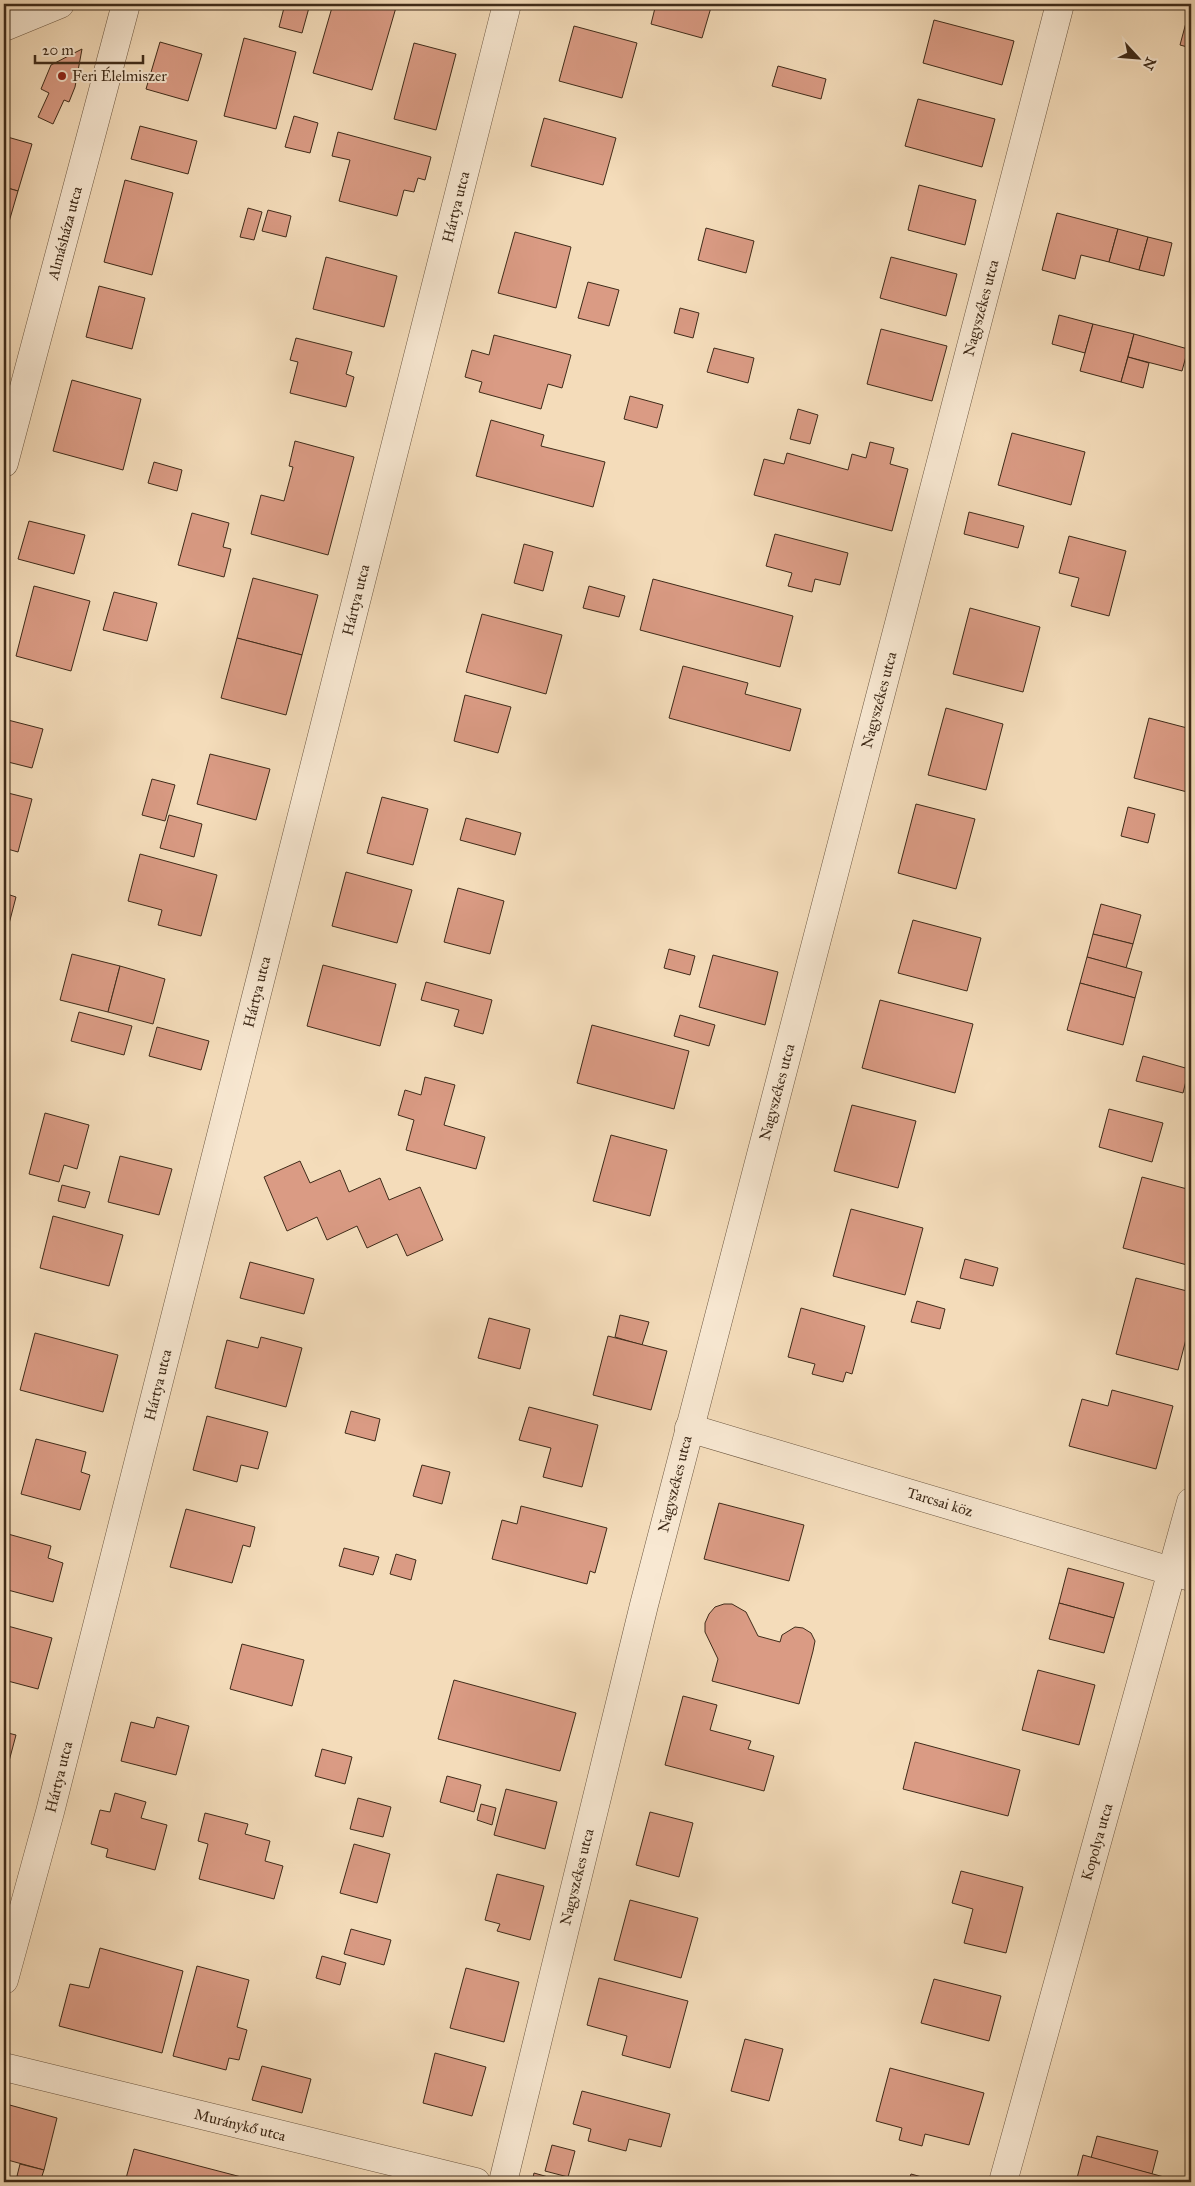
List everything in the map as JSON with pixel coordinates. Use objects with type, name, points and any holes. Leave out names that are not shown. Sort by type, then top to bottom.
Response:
[{"type":"street","points":[[4,27],[60,4]]},
{"type":"street","name":"Almásháza utca","points":[[4,463],[126,4]]},
{"type":"street","name":"Hártya utca","points":[[4,1980],[55,1792],[507,4]]},
{"type":"street","name":"Nagyszékes utca","points":[[503,2182],[689,1428],[1060,4]]},
{"type":"street","name":"Tarcsai köz","points":[[689,1428],[1182,1574]]},
{"type":"street","name":"Kopolya utca","points":[[1003,2182],[1182,1574],[1191,1502]]},
{"type":"street","name":"Muránykő utca","points":[[4,2067],[476,2182]]},
{"type":"building","points":[[285,4],[310,4],[302,33],[279,27]]},
{"type":"building","points":[[333,4],[397,4],[372,90],[313,73]]},
{"type":"building","points":[[656,4],[712,4],[702,38],[651,24]]},
{"type":"building","points":[[1191,4],[1191,48],[1180,45]]},
{"type":"building","points":[[934,20],[1014,41],[1002,85],[923,63]]},
{"type":"building","points":[[574,26],[637,43],[622,98],[559,81]]},
{"type":"building","points":[[244,38],[296,52],[276,129],[224,116]]},
{"type":"building","points":[[160,42],[202,54],[188,101],[146,89]]},
{"type":"building","points":[[414,43],[456,54],[436,130],[394,119]]},
{"type":"building","name":"Feri Élelmiszer","points":[[82,49],[75,87],[69,102],[64,100],[53,124],[38,117],[49,93],[41,89],[51,65]]},
{"type":"building","points":[[778,66],[826,79],[821,99],[772,86]]},
{"type":"building","points":[[918,99],[995,119],[982,167],[905,146]]},
{"type":"building","points":[[294,116],[318,123],[310,153],[285,147]]},
{"type":"building","points":[[544,118],[616,138],[603,185],[531,166]]},
{"type":"building","points":[[140,126],[197,141],[188,174],[131,159]]},
{"type":"building","points":[[338,132],[431,157],[425,180],[418,178],[414,192],[404,190],[397,216],[339,201],[350,160],[332,156]]},
{"type":"building","points":[[4,136],[32,144],[18,191],[4,187]]},
{"type":"building","points":[[125,180],[173,193],[152,275],[104,262]]},
{"type":"building","points":[[919,185],[976,200],[965,245],[908,230]]},
{"type":"building","points":[[4,187],[18,191],[4,239]]},
{"type":"building","points":[[248,208],[262,212],[254,240],[240,237]]},
{"type":"building","points":[[268,210],[291,216],[286,237],[262,231]]},
{"type":"building","points":[[1057,213],[1118,229],[1109,262],[1081,255],[1075,279],[1042,270]]},
{"type":"building","points":[[706,228],[754,241],[746,273],[698,260]]},
{"type":"building","points":[[1118,229],[1148,237],[1139,270],[1109,262]]},
{"type":"building","points":[[515,232],[571,247],[556,308],[498,293]]},
{"type":"building","points":[[1148,237],[1172,243],[1164,276],[1139,270]]},
{"type":"building","points":[[326,257],[397,276],[384,327],[313,309]]},
{"type":"building","points":[[891,257],[957,274],[946,316],[880,298]]},
{"type":"building","points":[[588,282],[619,290],[609,326],[578,318]]},
{"type":"building","points":[[99,286],[145,298],[132,349],[86,337]]},
{"type":"building","points":[[680,308],[699,313],[693,338],[674,333]]},
{"type":"building","points":[[1059,315],[1093,324],[1085,353],[1052,344]]},
{"type":"building","points":[[1093,324],[1134,334],[1121,382],[1080,371]]},
{"type":"building","points":[[881,329],[947,346],[932,401],[867,384]]},
{"type":"building","points":[[1134,334],[1188,349],[1182,371],[1128,357]]},
{"type":"building","points":[[494,335],[571,355],[562,388],[548,384],[541,409],[479,392],[482,382],[465,377],[472,350],[489,355]]},
{"type":"building","points":[[296,338],[352,352],[346,374],[354,377],[346,407],[290,393],[298,362],[290,360]]},
{"type":"building","points":[[714,348],[754,358],[748,383],[707,372]]},
{"type":"building","points":[[1128,357],[1149,363],[1143,388],[1121,382]]},
{"type":"building","points":[[72,380],[141,399],[123,470],[53,451]]},
{"type":"building","points":[[630,396],[663,405],[657,428],[624,419]]},
{"type":"building","points":[[798,409],[818,415],[810,444],[790,439]]},
{"type":"building","points":[[491,420],[544,435],[541,446],[605,462],[593,507],[476,476]]},
{"type":"building","points":[[1012,433],[1085,452],[1071,505],[998,485]]},
{"type":"building","points":[[295,441],[354,457],[328,555],[251,534],[261,495],[284,501],[293,467],[289,466]]},
{"type":"building","points":[[870,442],[894,448],[890,464],[908,469],[892,531],[754,495],[764,459],[784,464],[787,453],[848,470],[852,454],[866,458]]},
{"type":"building","points":[[154,462],[182,470],[177,491],[148,483]]},
{"type":"building","points":[[969,512],[1024,526],[1018,548],[964,534]]},
{"type":"building","points":[[192,513],[229,523],[223,547],[231,549],[224,577],[178,565]]},
{"type":"building","points":[[29,521],[85,535],[74,574],[18,559]]},
{"type":"building","points":[[775,534],[848,553],[840,585],[815,579],[812,592],[788,586],[792,573],[766,566]]},
{"type":"building","points":[[1069,536],[1126,551],[1109,616],[1071,606],[1079,578],[1059,573]]},
{"type":"building","points":[[524,544],[553,552],[543,591],[514,583]]},
{"type":"building","points":[[253,578],[318,595],[302,655],[237,638]]},
{"type":"building","points":[[653,579],[793,616],[780,667],[640,630]]},
{"type":"building","points":[[34,586],[90,601],[71,671],[16,656]]},
{"type":"building","points":[[589,586],[625,596],[619,617],[583,608]]},
{"type":"building","points":[[114,592],[157,603],[147,641],[103,630]]},
{"type":"building","points":[[970,608],[1040,627],[1023,692],[953,674]]},
{"type":"building","points":[[482,614],[562,635],[546,694],[466,672]]},
{"type":"building","points":[[237,638],[302,655],[286,715],[221,698]]},
{"type":"building","points":[[683,666],[748,683],[745,694],[801,709],[790,751],[669,718]]},
{"type":"building","points":[[465,695],[511,707],[498,753],[454,741]]},
{"type":"building","points":[[946,708],[1003,724],[986,790],[928,775]]},
{"type":"building","points":[[1149,718],[1191,729],[1191,793],[1134,778]]},
{"type":"building","points":[[4,719],[43,729],[32,768],[4,761]]},
{"type":"building","points":[[210,754],[270,769],[256,820],[197,804]]},
{"type":"building","points":[[152,779],[175,785],[165,821],[142,815]]},
{"type":"building","points":[[4,792],[32,799],[18,852],[4,848]]},
{"type":"building","points":[[382,797],[428,809],[413,865],[367,853]]},
{"type":"building","points":[[916,804],[975,819],[956,889],[898,873]]},
{"type":"building","points":[[1128,807],[1155,814],[1148,843],[1121,836]]},
{"type":"building","points":[[169,815],[202,824],[194,857],[160,848]]},
{"type":"building","points":[[466,818],[521,833],[515,855],[460,840]]},
{"type":"building","points":[[140,854],[217,875],[201,936],[158,925],[162,910],[128,901]]},
{"type":"building","points":[[346,872],[412,890],[397,943],[332,926]]},
{"type":"building","points":[[458,888],[504,901],[490,954],[444,942]]},
{"type":"building","points":[[4,893],[16,897],[4,943]]},
{"type":"building","points":[[1101,904],[1141,915],[1133,944],[1093,934]]},
{"type":"building","points":[[913,920],[981,938],[967,991],[898,973]]},
{"type":"building","points":[[1093,934],[1133,944],[1126,968],[1087,957]]},
{"type":"building","points":[[669,949],[695,956],[690,975],[664,968]]},
{"type":"building","points":[[72,954],[120,966],[108,1012],[60,1000]]},
{"type":"building","points":[[713,955],[778,972],[765,1025],[699,1007]]},
{"type":"building","points":[[1087,957],[1142,972],[1135,998],[1080,983]]},
{"type":"building","points":[[323,965],[396,984],[380,1046],[307,1026]]},
{"type":"building","points":[[120,966],[165,979],[153,1024],[108,1012]]},
{"type":"building","points":[[426,982],[492,1000],[483,1034],[454,1026],[459,1010],[421,1000]]},
{"type":"building","points":[[1080,983],[1135,998],[1123,1045],[1067,1030]]},
{"type":"building","points":[[880,1000],[973,1024],[955,1093],[862,1068]]},
{"type":"building","points":[[79,1012],[132,1026],[124,1055],[71,1041]]},
{"type":"building","points":[[680,1015],[715,1025],[709,1046],[674,1036]]},
{"type":"building","points":[[592,1025],[689,1051],[674,1109],[577,1083]]},
{"type":"building","points":[[157,1027],[209,1041],[201,1070],[149,1056]]},
{"type":"building","points":[[1143,1056],[1189,1069],[1183,1093],[1136,1081]]},
{"type":"building","points":[[425,1077],[455,1085],[444,1125],[485,1137],[476,1169],[406,1150],[414,1120],[398,1115],[405,1090],[421,1095]]},
{"type":"building","points":[[852,1105],[916,1121],[898,1188],[834,1171]]},
{"type":"building","points":[[1109,1109],[1163,1123],[1152,1162],[1099,1147]]},
{"type":"building","points":[[45,1113],[89,1125],[77,1169],[64,1165],[59,1182],[29,1174]]},
{"type":"building","points":[[611,1135],[667,1150],[650,1216],[593,1201]]},
{"type":"building","points":[[120,1156],[172,1169],[159,1215],[108,1202]]},
{"type":"building","points":[[300,1161],[310,1183],[340,1170],[349,1192],[380,1178],[389,1200],[420,1187],[443,1240],[407,1256],[397,1234],[367,1248],[357,1226],[327,1240],[317,1217],[287,1231],[264,1177]]},
{"type":"building","points":[[1142,1177],[1191,1190],[1191,1266],[1123,1248]]},
{"type":"building","points":[[62,1185],[90,1192],[85,1208],[58,1201]]},
{"type":"building","points":[[851,1209],[923,1228],[905,1295],[833,1276]]},
{"type":"building","points":[[53,1216],[123,1235],[109,1286],[40,1268]]},
{"type":"building","points":[[965,1259],[998,1268],[993,1286],[960,1278]]},
{"type":"building","points":[[250,1262],[314,1279],[304,1314],[240,1298]]},
{"type":"building","points":[[1136,1278],[1191,1292],[1191,1320],[1178,1370],[1116,1354]]},
{"type":"building","points":[[917,1301],[945,1309],[940,1329],[911,1322]]},
{"type":"building","points":[[801,1308],[865,1326],[852,1374],[846,1372],[843,1382],[812,1374],[815,1364],[788,1357]]},
{"type":"building","points":[[620,1315],[649,1322],[642,1345],[615,1337]]},
{"type":"building","points":[[489,1318],[530,1329],[520,1369],[478,1358]]},
{"type":"building","points":[[35,1333],[118,1355],[103,1412],[20,1390]]},
{"type":"building","points":[[608,1336],[667,1351],[651,1410],[593,1395]]},
{"type":"building","points":[[261,1337],[302,1348],[286,1407],[215,1388],[227,1340],[258,1348]]},
{"type":"building","points":[[1112,1390],[1173,1406],[1156,1469],[1069,1446],[1082,1399],[1108,1406]]},
{"type":"building","points":[[529,1407],[598,1425],[582,1487],[543,1477],[551,1448],[519,1440]]},
{"type":"building","points":[[351,1411],[380,1419],[375,1441],[345,1433]]},
{"type":"building","points":[[207,1416],[268,1432],[258,1469],[241,1465],[237,1482],[193,1470]]},
{"type":"building","points":[[36,1439],[86,1452],[81,1472],[90,1475],[80,1510],[21,1494]]},
{"type":"building","points":[[422,1465],[450,1472],[442,1504],[413,1496]]},
{"type":"building","points":[[719,1503],[804,1525],[789,1581],[704,1559]]},
{"type":"building","points":[[521,1506],[607,1528],[595,1573],[590,1571],[587,1584],[492,1559],[502,1520],[517,1524]]},
{"type":"building","points":[[186,1509],[255,1527],[250,1547],[243,1545],[232,1583],[170,1567]]},
{"type":"building","points":[[8,1534],[51,1546],[48,1558],[63,1563],[53,1602],[4,1589],[4,1551]]},
{"type":"building","points":[[344,1548],[379,1557],[373,1575],[339,1566]]},
{"type":"building","points":[[396,1554],[416,1560],[411,1580],[390,1574]]},
{"type":"building","points":[[1068,1568],[1124,1583],[1114,1618],[1059,1603]]},
{"type":"building","points":[[1059,1603],[1114,1618],[1104,1653],[1049,1639]]},
{"type":"building","points":[[732,1604],[746,1612],[758,1636],[780,1642],[782,1635],[795,1627],[803,1628],[811,1633],[815,1641],[799,1704],[712,1681],[718,1659],[705,1632],[705,1623],[715,1607]]},
{"type":"building","points":[[4,1625],[52,1638],[38,1689],[4,1680]]},
{"type":"building","points":[[242,1644],[304,1660],[292,1706],[230,1689]]},
{"type":"building","points":[[1038,1670],[1095,1685],[1079,1745],[1022,1730]]},
{"type":"building","points":[[454,1680],[576,1713],[560,1771],[438,1739]]},
{"type":"building","points":[[683,1696],[717,1705],[710,1730],[751,1741],[748,1749],[774,1756],[764,1791],[665,1765]]},
{"type":"building","points":[[157,1717],[189,1726],[176,1775],[121,1761],[131,1722],[154,1728]]},
{"type":"building","points":[[4,1732],[16,1735],[4,1780]]},
{"type":"building","points":[[915,1742],[1020,1770],[1008,1816],[903,1789]]},
{"type":"building","points":[[322,1749],[352,1757],[345,1784],[315,1776]]},
{"type":"building","points":[[447,1776],[481,1785],[474,1812],[440,1802]]},
{"type":"building","points":[[506,1789],[557,1802],[545,1849],[494,1835]]},
{"type":"building","points":[[115,1793],[146,1802],[141,1818],[167,1825],[155,1870],[106,1857],[108,1849],[91,1844],[100,1810],[110,1812]]},
{"type":"building","points":[[358,1798],[391,1807],[383,1837],[350,1829]]},
{"type":"building","points":[[481,1804],[496,1808],[492,1825],[477,1820]]},
{"type":"building","points":[[650,1812],[693,1823],[679,1877],[636,1865]]},
{"type":"building","points":[[205,1813],[248,1824],[245,1834],[270,1841],[265,1861],[283,1866],[274,1899],[199,1879],[208,1844],[198,1841]]},
{"type":"building","points":[[354,1844],[390,1854],[377,1903],[340,1893]]},
{"type":"building","points":[[961,1871],[1023,1887],[1006,1953],[964,1943],[973,1909],[952,1903]]},
{"type":"building","points":[[497,1874],[544,1886],[530,1940],[497,1931],[500,1924],[485,1920]]},
{"type":"building","points":[[630,1900],[698,1918],[681,1978],[614,1960]]},
{"type":"building","points":[[351,1929],[391,1940],[384,1965],[344,1954]]},
{"type":"building","points":[[100,1948],[183,1971],[162,2053],[59,2026],[70,1984],[89,1988]]},
{"type":"building","points":[[322,1956],[346,1963],[340,1985],[316,1978]]},
{"type":"building","points":[[197,1966],[249,1980],[237,2027],[247,2030],[239,2060],[229,2058],[226,2070],[173,2056]]},
{"type":"building","points":[[466,1968],[519,1982],[504,2042],[450,2028]]},
{"type":"building","points":[[599,1978],[688,2001],[670,2068],[622,2055],[627,2036],[587,2025]]},
{"type":"building","points":[[934,1979],[1001,1996],[989,2041],[921,2023]]},
{"type":"building","points":[[745,2039],[783,2049],[769,2101],[731,2091]]},
{"type":"building","points":[[435,2053],[486,2067],[472,2116],[423,2103]]},
{"type":"building","points":[[262,2066],[311,2079],[302,2113],[252,2100]]},
{"type":"building","points":[[890,2068],[984,2093],[969,2145],[925,2134],[922,2146],[899,2140],[902,2128],[876,2121]]},
{"type":"building","points":[[582,2091],[670,2114],[661,2147],[629,2139],[626,2151],[588,2141],[591,2129],[573,2124]]},
{"type":"building","points":[[6,2104],[57,2118],[44,2170],[4,2159],[4,2113]]},
{"type":"building","points":[[1097,2136],[1158,2151],[1152,2174],[1091,2158]]},
{"type":"building","points":[[552,2145],[575,2151],[568,2177],[545,2171]]},
{"type":"building","points":[[134,2149],[249,2179],[248,2182],[125,2182]]},
{"type":"building","points":[[1083,2155],[1164,2177],[1162,2182],[1076,2182]]},
{"type":"building","points":[[20,2164],[44,2170],[40,2182],[17,2176]]},
{"type":"building","points":[[534,2173],[566,2182],[532,2182]]},
{"type":"building","points":[[911,2174],[940,2182],[908,2182]]},
{"type":"building","points":[[308,2177],[329,2182],[306,2182]]},
{"type":"place","name":"Feri Élelmiszer","points":[[62,76]]}]
